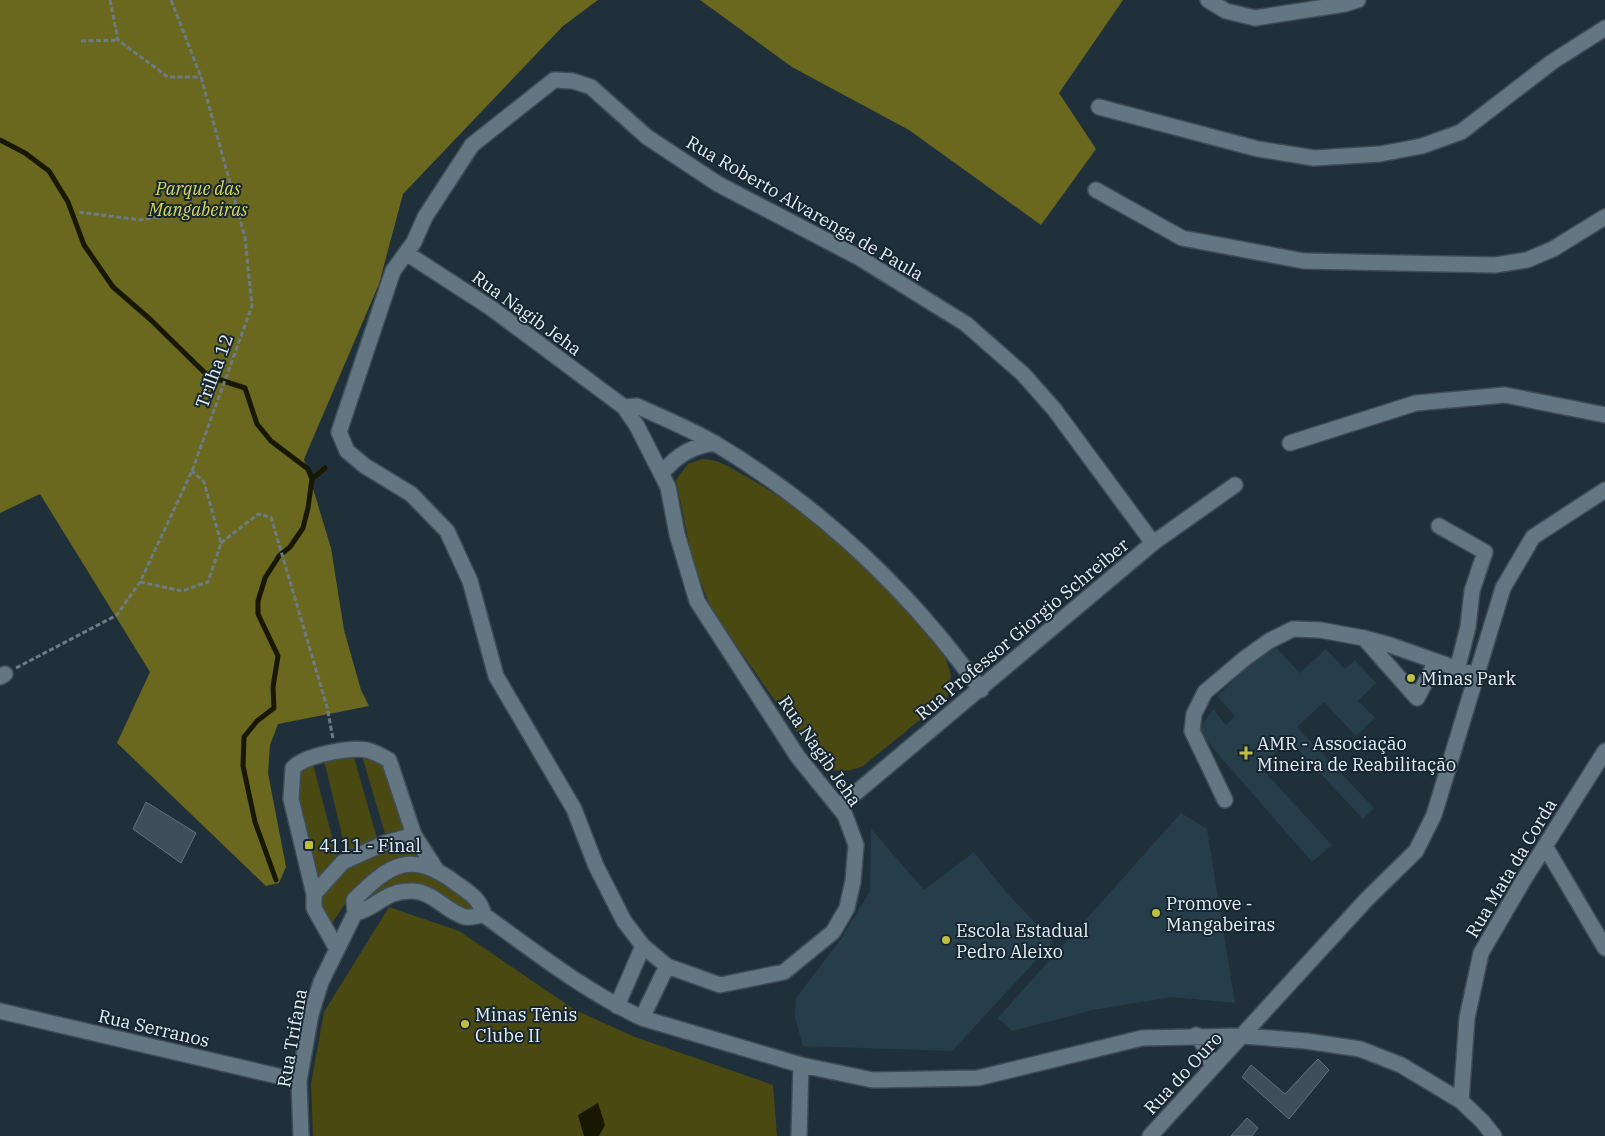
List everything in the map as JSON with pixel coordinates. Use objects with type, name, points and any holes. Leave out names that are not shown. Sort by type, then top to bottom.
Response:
[{"type":"street","points":[[1208,0],[1226,11],[1255,18],[1345,4],[1358,0]]},
{"type":"street","points":[[1099,107],[1258,149],[1314,158],[1380,154],[1422,146],[1461,132],[1552,62],[1605,28]]},
{"type":"street","name":"Rua Roberto Alvarenga de Paula","points":[[667,966],[643,946],[624,921],[596,866],[574,808],[496,676],[470,581],[447,531],[411,494],[365,466],[347,451],[339,432],[393,271],[406,253],[425,217],[472,145],[554,80],[573,81],[591,87],[647,137],[718,184],[858,257],[966,324],[1023,374],[1054,409],[1153,543]]},
{"type":"street","points":[[1096,190],[1182,238],[1304,261],[1433,265],[1503,263],[1526,260],[1553,249],[1605,217]]},
{"type":"street","name":"Rua Nagib Jeha","points":[[406,253],[491,308],[624,408],[662,473],[697,601],[798,757],[845,815],[856,845],[854,881],[847,908],[833,932],[784,972],[720,985],[667,966]]},
{"type":"street","points":[[1290,443],[1416,402],[1505,395],[1605,415]]},
{"type":"street","name":"Rua Nagib Jeha","points":[[624,408],[637,406],[715,443],[800,500],[872,561],[947,642],[981,690]]},
{"type":"street","points":[[662,473],[686,451],[715,443]]},
{"type":"street","name":"Rua Professor Giorgio Schreiber","points":[[839,807],[981,690],[1153,543],[1235,484]]},
{"type":"street","name":"Rua do Ouro","points":[[1150,1136],[1367,900],[1416,851],[1434,815],[1503,588],[1533,537],[1605,490]]},
{"type":"street","points":[[1439,526],[1485,552],[1472,591],[1468,627],[1457,670]]},
{"type":"street","points":[[1226,800],[1192,731],[1194,714],[1206,692],[1244,659],[1269,641],[1293,629],[1320,630],[1390,645],[1475,675]]},
{"type":"street","points":[[1364,638],[1417,698],[1436,662]]},
{"type":"street","points":[[337,950],[314,908],[314,894],[291,799],[293,768],[299,762],[336,752],[366,750],[389,760],[414,835],[436,869],[480,902],[484,914],[554,967],[617,1006],[642,1018],[801,1065],[873,1080],[978,1078],[1142,1038],[1243,1036],[1306,1041],[1360,1049],[1400,1065],[1461,1101],[1494,1136]]},
{"type":"street","name":"Rua Mata da Corda","points":[[1461,1101],[1467,1018],[1481,953],[1605,751]]},
{"type":"street","points":[[314,894],[343,862],[385,843],[414,835]]},
{"type":"street","points":[[1545,846],[1605,948]]},
{"type":"street","name":"Rua Trifana","points":[[301,1136],[299,1081],[311,1014],[321,982],[355,913],[354,900],[381,874],[389,870],[417,864],[436,869]]},
{"type":"street","points":[[355,913],[366,910],[382,897],[392,893],[414,891],[425,893],[466,917],[484,914]]},
{"type":"street","points":[[617,1006],[643,946]]},
{"type":"street","points":[[642,1018],[667,966]]},
{"type":"street","name":"Rua Serranos","points":[[0,1011],[299,1081]]},
{"type":"street","points":[[1196,1036],[1206,1050],[1213,1067]]},
{"type":"street","points":[[799,1136],[801,1065]]},
{"type":"path","points":[[110,0],[118,40]]},
{"type":"path","name":"Trilha 12","points":[[2,675],[117,615],[140,582],[192,471],[252,306],[245,238],[236,204],[200,77],[171,0]]},
{"type":"path","points":[[81,41],[118,40],[168,77],[200,77]]},
{"type":"path","points":[[79,212],[140,220],[236,204]]},
{"type":"path","points":[[192,471],[204,482],[221,543]]},
{"type":"path","points":[[140,582],[182,591],[208,582],[221,543],[258,514],[271,517],[327,707],[336,752]]},
{"type":"shaded area","points":[[702,459],[720,463],[747,477],[775,494],[829,535],[880,581],[925,631],[945,657],[951,675],[947,698],[863,766],[840,771],[823,766],[818,762],[711,609],[693,562],[676,480],[688,464]]},
{"type":"shaded area","name":"AMR - Associação Mineira de Reabilitação","points":[[1272,643],[1300,673],[1326,649],[1345,669],[1355,660],[1376,683],[1358,701],[1375,718],[1356,736],[1324,702],[1297,727],[1374,808],[1363,819],[1289,740],[1260,767],[1332,845],[1312,862],[1198,731],[1213,709],[1226,725],[1235,716],[1217,696]]},
{"type":"shaded area","points":[[362,756],[385,763],[408,834],[387,840]]},
{"type":"shaded area","points":[[354,757],[378,842],[347,856],[324,760]]},
{"type":"shaded area","points":[[313,764],[338,860],[316,885],[296,800],[301,768]]},
{"type":"shaded area","name":"Promove - Mangabeiras","points":[[1181,813],[1207,829],[1235,1003],[1172,997],[1093,1010],[1012,1031],[998,1018]]},
{"type":"shaded area","name":"Escola Estadual Pedro Aleixo","points":[[871,829],[924,890],[974,852],[1006,892],[1053,942],[952,1051],[803,1046],[795,1018],[796,998],[841,939],[870,891]]},
{"type":"shaded area","points":[[413,843],[424,859],[349,898],[332,923],[322,912],[321,895],[348,867],[372,853]]},
{"type":"shaded area","points":[[407,869],[442,878],[478,911],[467,913],[426,888],[364,906],[359,902],[377,884]]},
{"type":"shaded area","name":"Minas Tênis Clube II","points":[[389,907],[459,931],[575,1010],[635,1037],[773,1085],[777,1136],[313,1136],[311,1084],[324,1012]]},
{"type":"shaded area","points":[[598,1103],[605,1125],[599,1136],[584,1136],[578,1115]]},
{"type":"green space","name":"Parque das Mangabeiras","points":[[0,0],[598,0],[563,26],[403,194],[379,284],[304,459],[331,548],[344,630],[361,690],[369,706],[278,724],[270,745],[268,773],[286,867],[279,883],[266,886],[117,743],[150,672],[40,494],[0,513]]},
{"type":"green space","points":[[700,0],[1123,0],[1059,93],[1096,149],[1041,225],[909,130],[792,67]]},
{"type":"building","points":[[146,802],[196,833],[181,863],[133,829]]},
{"type":"building","points":[[1318,1059],[1329,1070],[1289,1119],[1242,1077],[1251,1065],[1285,1094]]},
{"type":"building","points":[[1247,1118],[1258,1128],[1252,1136],[1231,1136]]},
{"type":"waterway","points":[[0,140],[25,153],[49,171],[68,202],[84,245],[113,287],[151,320],[208,376],[245,388],[257,424],[271,441],[308,469],[312,479],[303,528],[290,547],[279,556],[265,578],[258,601],[258,614],[278,656],[273,687],[274,708],[257,721],[244,737],[243,766],[255,822],[276,880]]},
{"type":"waterway","points":[[312,479],[325,468]]},
{"type":"place","name":"Minas Park","points":[[1411,678]]},
{"type":"place","name":"AMR - Associação Mineira de Reabilitação","points":[[1246,753]]},
{"type":"place","name":"4111 - Final","points":[[309,845]]},
{"type":"place","name":"Promove - Mangabeiras","points":[[1156,913]]},
{"type":"place","name":"Escola Estadual Pedro Aleixo","points":[[946,940]]},
{"type":"place","name":"Minas Tênis Clube II","points":[[465,1024]]}]
